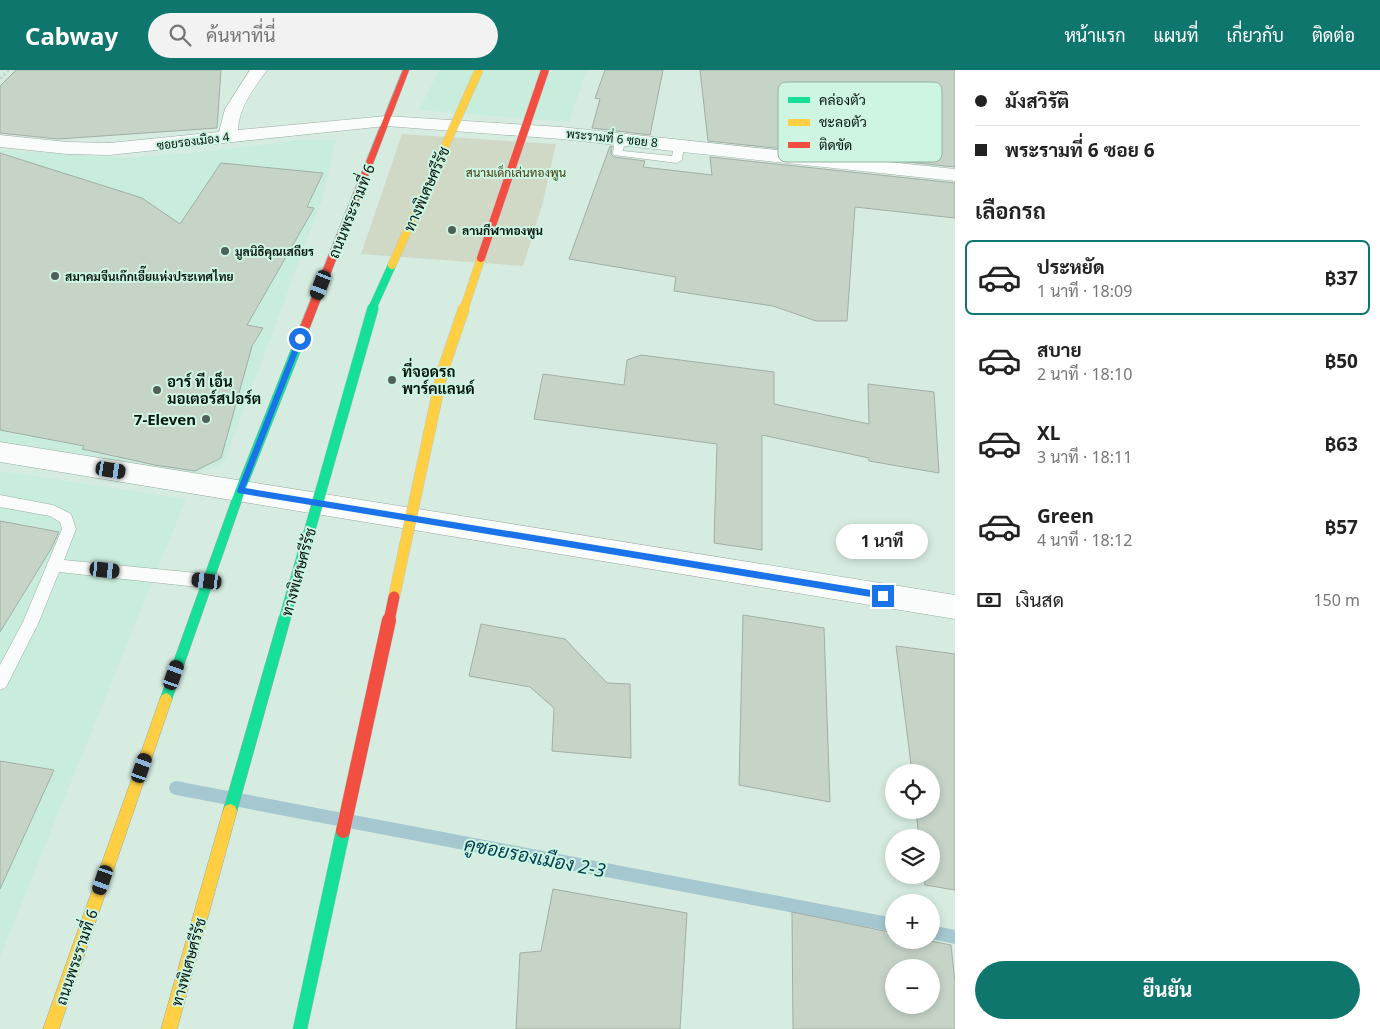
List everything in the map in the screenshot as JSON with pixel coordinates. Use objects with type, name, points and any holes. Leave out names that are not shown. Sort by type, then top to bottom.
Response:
[{"type":"main road","name":"ถนนพระรามที่ 6","points":[[51,1029],[240,491],[406,70]]},
{"type":"main road","name":"ทางพิเศษศรีรัช","points":[[169,1029],[372,310],[479,70]]},
{"type":"main road","points":[[300,1029],[442,373],[545,70]]},
{"type":"street","points":[[228,137],[228,123],[232,109],[259,70]]},
{"type":"street","name":"ซอยรองเมือง 4","points":[[0,141],[67,148],[109,149],[386,121]]},
{"type":"street","name":"พระรามที่ 6 ซอย 8","points":[[386,121],[620,139],[778,156]]},
{"type":"street","name":"พระรามที่ 6 ซอย 8","points":[[836,162],[955,175]]},
{"type":"street","points":[[0,452],[955,608]]},
{"type":"lane","points":[[0,501],[53,511],[66,518],[69,529],[30,624],[0,682]]},
{"type":"lane","points":[[55,565],[207,581]]},
{"type":"path","points":[[0,79],[9,70]]},
{"type":"shaded area","points":[[439,70],[587,70],[569,122],[419,110]]},
{"type":"shaded area","points":[[299,140],[336,140],[322,200],[224,463],[190,477],[0,444],[0,150],[131,158],[213,151]]},
{"type":"shaded area","points":[[0,471],[186,499],[0,957]]},
{"type":"green space","name":"สนามเด็กเล่นทองพูน","points":[[402,134],[556,144],[542,206],[523,266],[361,254]]},
{"type":"building","points":[[16,70],[221,70],[217,128],[58,139],[0,133],[0,86]]},
{"type":"building","points":[[605,70],[663,70],[650,135],[592,128],[600,99],[595,98]]},
{"type":"building","points":[[700,70],[955,70],[955,167],[908,162],[942,162],[942,82],[778,82],[778,148],[708,141]]},
{"type":"building","points":[[610,146],[612,146],[611,154],[614,157],[645,161],[643,167],[712,175],[710,157],[955,183],[955,218],[855,207],[847,321],[816,321],[773,306],[674,291],[676,277],[569,259]]},
{"type":"building","points":[[0,153],[142,198],[180,224],[221,163],[323,173],[307,207],[314,208],[247,325],[263,328],[252,346],[221,458],[195,471],[155,465],[82,449],[84,446],[0,430]]},
{"type":"building","points":[[641,355],[774,372],[774,404],[869,424],[868,384],[934,392],[939,473],[869,461],[869,458],[762,435],[762,550],[714,543],[717,444],[534,419],[543,374],[624,385],[627,360]]},
{"type":"building","points":[[0,521],[59,532],[51,549],[0,632]]},
{"type":"building","points":[[743,615],[824,628],[830,802],[739,785]]},
{"type":"building","points":[[481,624],[565,639],[607,683],[630,684],[631,758],[552,751],[554,708],[530,687],[469,676]]},
{"type":"building","points":[[896,646],[955,654],[955,890],[925,885],[940,884],[940,829],[918,829],[917,819],[940,819],[940,764],[911,764]]},
{"type":"building","points":[[0,761],[54,770],[0,889]]},
{"type":"building","points":[[553,889],[687,913],[680,1029],[516,1029],[520,953],[541,951]]},
{"type":"building","points":[[792,912],[885,931],[885,949],[940,949],[940,943],[951,945],[955,983],[955,1029],[793,1029]]},
{"type":"waterway","name":"คูซอยรองเมือง 2-3","points":[[176,788],[885,923]]},
{"type":"waterway","name":"คูซอยรองเมือง 2-3","points":[[940,934],[955,937]]},
{"type":"traffic: fast","points":[[285,617],[372,310],[392,265]]},
{"type":"traffic: fast","points":[[166,699],[240,491],[305,327]]},
{"type":"traffic: fast","points":[[230,811],[285,617]]},
{"type":"traffic: fast","points":[[300,1029],[343,831]]},
{"type":"traffic: slow","points":[[392,265],[479,70]]},
{"type":"traffic: slow","points":[[394,597],[442,373],[481,258]]},
{"type":"traffic: slow","points":[[51,1029],[166,699]]},
{"type":"traffic: slow","points":[[169,1029],[230,811]]},
{"type":"traffic: jam","points":[[305,327],[406,70]]},
{"type":"traffic: jam","points":[[481,258],[545,70]]},
{"type":"traffic: jam","points":[[343,831],[394,597]]},
{"type":"place","name":"ลานกีฬาทองพูน","points":[[452,230]]},
{"type":"place","name":"มูลนิธิคุณเสถียร","points":[[225,251]]},
{"type":"place","name":"สมาคมจีนเก๊กเอี๊ยแห่งประเทศไทย","points":[[55,276]]},
{"type":"place","name":"ที่จอดรถ พาร์คแลนด์","points":[[392,380]]},
{"type":"place","name":"อาร์ ที เอ็น มอเตอร์สปอร์ต","points":[[157,390]]},
{"type":"place","name":"7-Eleven","points":[[206,419]]},
{"type":"route","points":[[300,339],[240,491],[883,596]]}]
